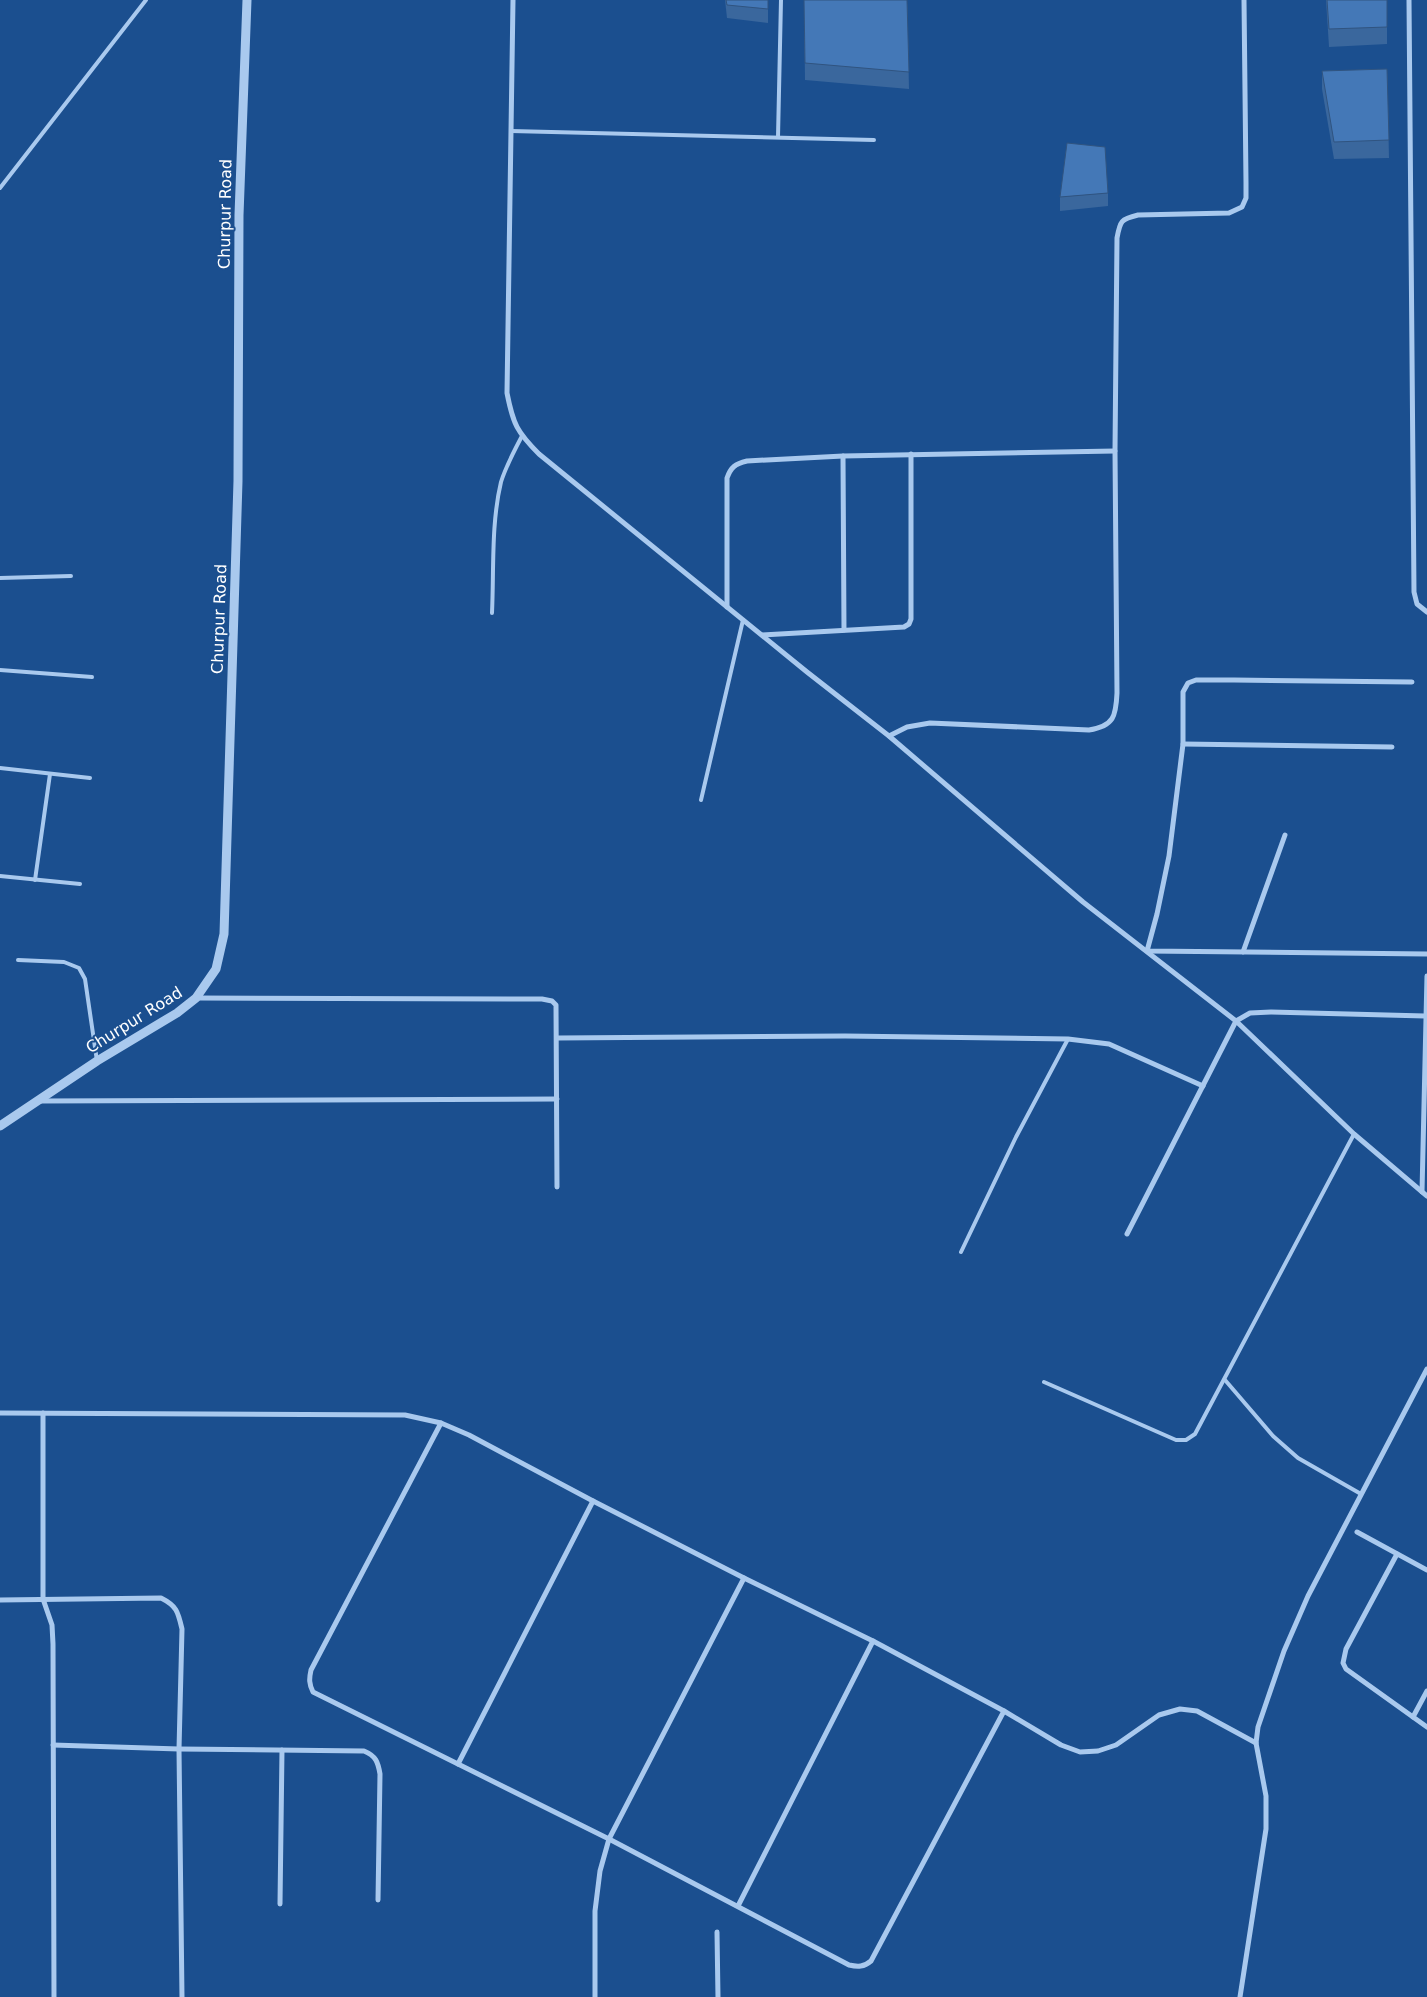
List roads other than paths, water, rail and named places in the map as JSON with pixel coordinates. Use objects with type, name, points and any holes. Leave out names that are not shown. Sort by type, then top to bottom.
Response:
[{"type":"street","name":"Churpur Road","points":[[0,1126],[97,1061],[177,1013],[196,998],[216,969],[224,934],[238,481],[239,215],[246,0]]},
{"type":"street","points":[[513,0],[507,393],[512,417],[522,436],[539,454],[888,736],[1083,902],[1236,1021],[1354,1134],[1427,1196]]},
{"type":"street","points":[[888,736],[907,727],[930,723],[1089,730],[1102,728],[1112,720],[1116,710],[1117,692],[1115,451],[1117,238],[1119,224],[1126,218],[1138,215],[1229,213],[1242,207],[1246,198],[1244,0]]},
{"type":"street","points":[[1409,0],[1414,592],[1417,604],[1427,612]]},
{"type":"street","points":[[727,607],[727,478],[730,469],[736,463],[843,456],[1115,451]]},
{"type":"street","points":[[762,635],[904,626],[909,624],[911,620],[911,454]]},
{"type":"street","points":[[843,456],[844,630]]},
{"type":"street","points":[[1147,951],[1169,856],[1183,744],[1183,692],[1188,683],[1196,680],[1412,682]]},
{"type":"street","points":[[1183,744],[1392,747]]},
{"type":"street","points":[[1243,952],[1285,835]]},
{"type":"street","points":[[1147,951],[1427,954]]},
{"type":"street","points":[[1422,1192],[1427,976]]},
{"type":"street","points":[[196,998],[542,999],[552,1001],[556,1005],[558,1038],[557,1187]]},
{"type":"street","points":[[1127,1234],[1236,1021],[1250,1013],[1270,1012],[1425,1016]]},
{"type":"street","points":[[558,1038],[854,1036],[1068,1039],[1109,1044],[1203,1086]]},
{"type":"street","points":[[39,1101],[557,1099]]},
{"type":"street","points":[[1240,1997],[1266,1829],[1266,1796],[1256,1743],[1258,1727],[1284,1651],[1308,1596],[1427,1369]]},
{"type":"street","points":[[0,1413],[405,1415],[440,1423],[469,1435],[744,1578],[873,1640],[1004,1711],[1061,1745],[1080,1752],[1098,1751],[1116,1745],[1159,1715],[1180,1709],[1197,1711],[1256,1743]]},
{"type":"street","points":[[42,1413],[43,1599],[52,1625],[54,1644],[54,1997]]},
{"type":"street","points":[[440,1423],[311,1670],[309,1678],[313,1692],[609,1839],[849,1965],[858,1967],[865,1966],[871,1961],[1004,1711]]},
{"type":"street","points":[[458,1764],[593,1501]]},
{"type":"street","points":[[1357,1532],[1427,1570]]},
{"type":"street","points":[[1397,1554],[1346,1649],[1343,1663],[1346,1668],[1427,1727]]},
{"type":"street","points":[[595,1997],[595,1911],[600,1871],[609,1839],[744,1578]]},
{"type":"street","points":[[0,1600],[161,1598],[172,1604],[178,1613],[182,1629],[179,1749],[182,1997]]},
{"type":"street","points":[[738,1906],[873,1640]]},
{"type":"street","points":[[1413,1716],[1427,1691]]},
{"type":"street","points":[[53,1745],[179,1749],[364,1751],[373,1755],[378,1762],[380,1774],[378,1900]]},
{"type":"street","points":[[280,1904],[282,1750]]},
{"type":"street","points":[[717,1932],[718,1997]]},
{"type":"lane","points":[[0,188],[146,0]]},
{"type":"lane","points":[[778,138],[780,0]]},
{"type":"lane","points":[[511,131],[874,140]]},
{"type":"lane","points":[[492,613],[496,510],[502,481],[511,456],[522,436]]},
{"type":"lane","points":[[0,578],[72,576]]},
{"type":"lane","points":[[701,800],[743,620]]},
{"type":"lane","points":[[0,670],[92,677]]},
{"type":"lane","points":[[0,768],[90,778]]},
{"type":"lane","points":[[35,880],[50,774]]},
{"type":"lane","points":[[0,876],[80,884]]},
{"type":"lane","points":[[18,960],[64,962],[79,968],[86,979],[97,1061]]},
{"type":"lane","points":[[961,1252],[1016,1137],[1068,1039]]},
{"type":"lane","points":[[1044,1382],[1176,1440],[1186,1440],[1195,1434],[1354,1134]]},
{"type":"lane","points":[[1225,1380],[1273,1436],[1298,1458],[1361,1494]]}]
